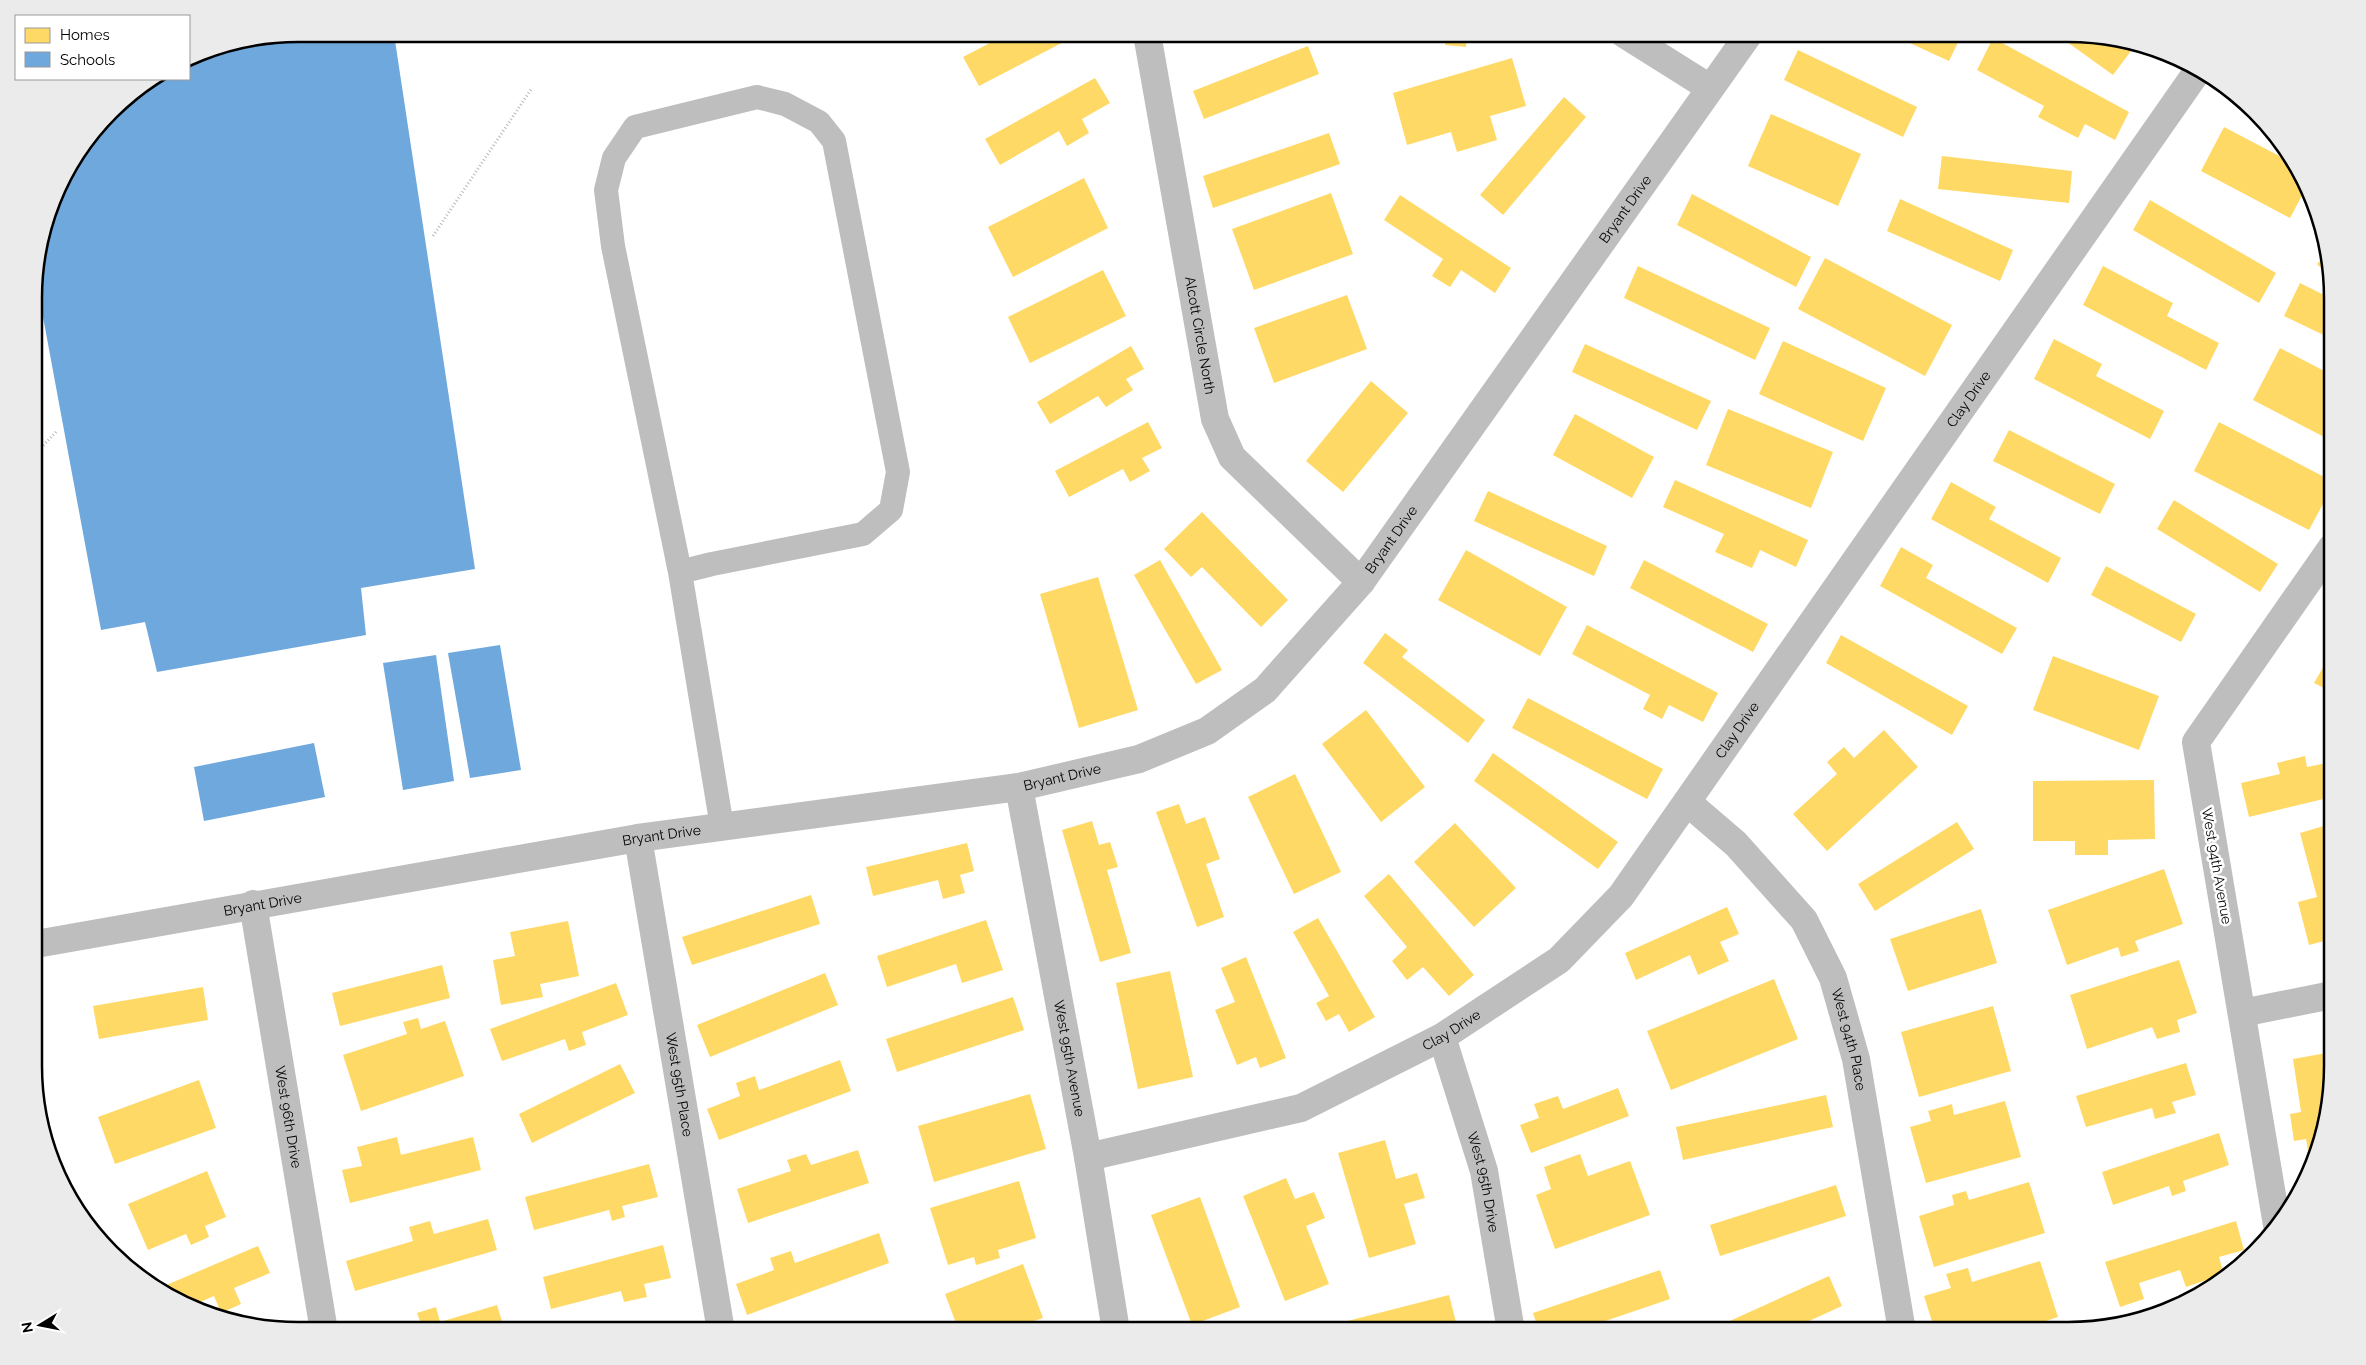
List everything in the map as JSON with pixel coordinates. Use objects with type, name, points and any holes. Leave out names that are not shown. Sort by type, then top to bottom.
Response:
[{"type":"street","name":"Alcott Circle North","points":[[1148,42],[1215,418],[1232,457],[1361,582]]},
{"type":"street","points":[[1637,42],[1710,88]]},
{"type":"street","name":"Bryant Drive","points":[[42,943],[253,904],[638,838],[1019,787],[1139,759],[1207,731],[1265,690],[1361,582],[1743,42]]},
{"type":"street","name":"Clay Drive","points":[[1088,1157],[1301,1108],[1442,1037],[1559,960],[1621,896],[2194,76]]},
{"type":"street","name":"West 94th Avenue","points":[[2275,1216],[2196,742],[2324,558]]},
{"type":"street","name":"West 95th Avenue","points":[[1019,787],[1088,1157],[1115,1322]]},
{"type":"street","name":"West 94th Place","points":[[1688,802],[1736,844],[1804,920],[1833,978],[1856,1059],[1900,1322]]},
{"type":"street","name":"West 95th Place","points":[[638,838],[719,1322]]},
{"type":"street","name":"West 96th Drive","points":[[253,904],[323,1322]]},
{"type":"street","points":[[2242,1013],[2324,998]]},
{"type":"street","name":"West 95th Drive","points":[[1442,1037],[1484,1171],[1509,1322]]},
{"type":"lane","points":[[680,572],[863,534],[891,510],[898,472],[834,141],[819,122],[784,104],[757,97],[635,127],[614,158],[606,190],[613,246],[680,572],[722,827]]},
{"type":"path","points":[[433,236],[532,88]]},
{"type":"path","points":[[42,447],[57,431]]},
{"type":"building: Homes","points":[[992,42],[1064,42],[979,86],[963,57]]},
{"type":"building: Homes","points":[[1445,42],[1466,42],[1466,47],[1445,45]]},
{"type":"building: Homes","points":[[1907,42],[1958,42],[1949,61]]},
{"type":"building: Homes","points":[[1991,42],[2000,42],[2129,112],[2115,140],[2085,124],[2078,138],[2038,117],[2044,106],[1977,70]]},
{"type":"building: Homes","points":[[2067,42],[2117,47],[2131,50],[2113,75]]},
{"type":"building: Homes","points":[[1308,46],[1319,74],[1204,119],[1193,91]]},
{"type":"building: Homes","points":[[1798,50],[1917,107],[1903,137],[1784,80]]},
{"type":"building: Homes","points":[[1512,58],[1526,106],[1490,116],[1497,140],[1457,152],[1451,132],[1407,145],[1393,93]]},
{"type":"building: Homes","points":[[1095,78],[1110,103],[1082,119],[1089,133],[1067,146],[1059,131],[1000,165],[985,139]]},
{"type":"building: Homes","points":[[1564,97],[1586,117],[1503,215],[1480,195]]},
{"type":"building: Homes","points":[[1771,114],[1861,154],[1838,206],[1748,166]]},
{"type":"building: Homes","points":[[2224,127],[2280,156],[2302,196],[2290,218],[2201,171]]},
{"type":"building: Homes","points":[[1329,133],[1340,164],[1213,208],[1203,176]]},
{"type":"building: Homes","points":[[1942,156],[2072,171],[2069,203],[1938,189]]},
{"type":"building: Homes","points":[[1084,178],[1108,228],[1013,277],[988,227]]},
{"type":"building: Homes","points":[[1331,193],[1353,254],[1254,290],[1232,229]]},
{"type":"building: Homes","points":[[1692,194],[1811,257],[1796,287],[1677,225]]},
{"type":"building: Homes","points":[[1400,195],[1511,268],[1495,293],[1461,270],[1450,287],[1432,276],[1443,259],[1384,220]]},
{"type":"building: Homes","points":[[1900,199],[2013,250],[2000,281],[1887,231]]},
{"type":"building: Homes","points":[[2150,200],[2276,273],[2259,303],[2133,230]]},
{"type":"building: Homes","points":[[1825,258],[1952,325],[1925,376],[1798,309]]},
{"type":"building: Homes","points":[[2320,260],[2321,268],[2317,264]]},
{"type":"building: Homes","points":[[1638,266],[1770,328],[1755,360],[1624,298]]},
{"type":"building: Homes","points":[[2103,266],[2173,303],[2167,316],[2219,343],[2206,370],[2083,305]]},
{"type":"building: Homes","points":[[1103,270],[1126,316],[1030,363],[1008,317]]},
{"type":"building: Homes","points":[[2300,283],[2324,295],[2324,335],[2284,316]]},
{"type":"building: Homes","points":[[1347,295],[1367,349],[1274,383],[1254,328]]},
{"type":"building: Homes","points":[[2054,339],[2102,364],[2096,376],[2164,411],[2150,439],[2034,379]]},
{"type":"building: Homes","points":[[1783,341],[1886,388],[1863,441],[1759,394]]},
{"type":"building: Homes","points":[[1585,344],[1711,401],[1697,430],[1572,372]]},
{"type":"building: Homes","points":[[1131,346],[1144,369],[1126,379],[1133,390],[1106,407],[1098,396],[1050,424],[1037,402]]},
{"type":"building: Homes","points":[[2280,348],[2324,371],[2324,437],[2253,400]]},
{"type":"building: Homes","points":[[1371,381],[1408,413],[1343,492],[1306,461]]},
{"type":"building: Homes","points":[[1728,409],[1833,452],[1811,508],[1706,465]]},
{"type":"building: Homes","points":[[1575,414],[1654,457],[1632,498],[1553,455]]},
{"type":"building: Homes","points":[[1148,422],[1162,448],[1142,458],[1150,471],[1130,482],[1123,469],[1069,497],[1055,471]]},
{"type":"building: Homes","points":[[2219,422],[2324,477],[2324,502],[2309,530],[2194,471]]},
{"type":"building: Homes","points":[[2009,430],[2115,484],[2100,514],[1993,461]]},
{"type":"building: Homes","points":[[1675,480],[1808,540],[1796,567],[1760,550],[1752,568],[1715,552],[1724,534],[1663,507]]},
{"type":"building: Homes","points":[[1951,482],[1996,507],[1989,519],[2061,558],[2048,583],[1931,519]]},
{"type":"building: Homes","points":[[1488,491],[1607,546],[1594,576],[1474,521]]},
{"type":"building: Homes","points":[[2174,500],[2278,564],[2260,592],[2157,529]]},
{"type":"building: Homes","points":[[1202,512],[1288,600],[1261,627],[1202,567],[1191,577],[1164,549]]},
{"type":"building: Homes","points":[[1901,547],[1933,565],[1926,578],[2017,628],[2002,654],[1880,586]]},
{"type":"building: Homes","points":[[1466,550],[1567,607],[1540,656],[1438,600]]},
{"type":"building: Homes","points":[[1160,560],[1222,670],[1196,684],[1134,575]]},
{"type":"building: Homes","points":[[1644,560],[1768,624],[1753,652],[1630,588]]},
{"type":"building: Homes","points":[[2106,566],[2196,614],[2181,642],[2091,595]]},
{"type":"building: Homes","points":[[1098,577],[1138,710],[1079,728],[1040,594]]},
{"type":"building: Homes","points":[[1587,625],[1718,693],[1703,722],[1669,705],[1662,719],[1643,709],[1650,695],[1572,654]]},
{"type":"building: Homes","points":[[1385,633],[1408,650],[1402,657],[1485,720],[1468,743],[1363,663]]},
{"type":"building: Homes","points":[[1841,635],[1968,706],[1952,735],[1826,663]]},
{"type":"building: Homes","points":[[2053,656],[2159,696],[2139,750],[2033,710]]},
{"type":"building: Homes","points":[[2324,666],[2324,688],[2314,683]]},
{"type":"building: Homes","points":[[1528,698],[1663,769],[1647,799],[1512,728]]},
{"type":"building: Homes","points":[[1366,710],[1425,787],[1381,822],[1322,744]]},
{"type":"building: Homes","points":[[1884,730],[1918,767],[1827,851],[1793,814],[1837,774],[1827,762],[1844,747],[1854,758]]},
{"type":"building: Homes","points":[[1493,753],[1618,842],[1598,869],[1474,781]]},
{"type":"building: Homes","points":[[2305,756],[2307,767],[2324,764],[2324,799],[2249,817],[2241,783],[2280,774],[2277,763]]},
{"type":"building: Homes","points":[[1295,774],[1341,872],[1294,894],[1248,797]]},
{"type":"building: Homes","points":[[2154,780],[2155,839],[2108,840],[2108,855],[2075,855],[2075,841],[2033,841],[2033,781]]},
{"type":"building: Homes","points":[[1179,804],[1186,824],[1205,817],[1220,859],[1206,864],[1224,917],[1197,927],[1156,812]]},
{"type":"building: Homes","points":[[1092,821],[1099,845],[1110,842],[1118,867],[1107,870],[1131,953],[1100,962],[1062,830]]},
{"type":"building: Homes","points":[[1957,822],[1974,849],[1875,911],[1858,884]]},
{"type":"building: Homes","points":[[1455,823],[1516,888],[1474,927],[1414,862]]},
{"type":"building: Homes","points":[[2324,826],[2324,941],[2309,945],[2298,902],[2317,897],[2300,833]]},
{"type":"building: Homes","points":[[967,843],[974,871],[960,875],[965,893],[943,899],[938,880],[873,896],[866,867]]},
{"type":"building: Homes","points":[[2164,869],[2183,924],[2135,941],[2139,951],[2121,957],[2118,947],[2067,965],[2048,910]]},
{"type":"building: Homes","points":[[1389,874],[1474,975],[1449,996],[1423,967],[1407,980],[1392,961],[1407,947],[1364,896]]},
{"type":"building: Homes","points":[[811,895],[820,924],[692,965],[682,937]]},
{"type":"building: Homes","points":[[1727,907],[1739,934],[1720,942],[1729,961],[1698,975],[1690,955],[1636,980],[1625,953]]},
{"type":"building: Homes","points":[[1981,909],[1997,963],[1908,991],[1890,939]]},
{"type":"building: Homes","points":[[1318,918],[1375,1017],[1349,1032],[1339,1014],[1326,1021],[1316,1003],[1329,996],[1293,932]]},
{"type":"building: Homes","points":[[986,920],[1003,970],[962,983],[956,964],[887,987],[877,956]]},
{"type":"building: Homes","points":[[568,921],[579,976],[540,984],[543,997],[501,1005],[493,960],[515,956],[510,932]]},
{"type":"building: Homes","points":[[1246,957],[1286,1058],[1260,1068],[1256,1057],[1237,1065],[1215,1010],[1235,1002],[1221,968]]},
{"type":"building: Homes","points":[[2179,960],[2197,1013],[2177,1020],[2180,1032],[2157,1039],[2152,1027],[2087,1049],[2070,995]]},
{"type":"building: Homes","points":[[442,965],[450,998],[340,1026],[332,993]]},
{"type":"building: Homes","points":[[1170,971],[1193,1077],[1138,1089],[1116,983]]},
{"type":"building: Homes","points":[[825,973],[838,1005],[710,1057],[697,1025]]},
{"type":"building: Homes","points":[[1774,979],[1798,1039],[1671,1090],[1647,1031]]},
{"type":"building: Homes","points":[[616,983],[628,1015],[582,1032],[586,1045],[569,1051],[565,1039],[502,1061],[490,1029]]},
{"type":"building: Homes","points":[[203,987],[208,1020],[99,1039],[93,1006]]},
{"type":"building: Homes","points":[[1013,997],[1024,1030],[897,1072],[886,1039]]},
{"type":"building: Homes","points":[[1993,1006],[2011,1071],[1919,1097],[1901,1032]]},
{"type":"building: Homes","points":[[418,1018],[421,1029],[445,1021],[464,1076],[361,1111],[343,1055],[407,1034],[403,1022]]},
{"type":"building: Homes","points":[[2324,1053],[2319,1116],[2308,1153],[2306,1139],[2294,1141],[2290,1114],[2301,1112],[2293,1059]]},
{"type":"building: Homes","points":[[840,1060],[851,1091],[719,1140],[707,1109],[740,1096],[736,1083],[755,1076],[759,1090]]},
{"type":"building: Homes","points":[[2186,1063],[2196,1095],[2172,1102],[2176,1113],[2155,1119],[2152,1108],[2086,1127],[2076,1096]]},
{"type":"building: Homes","points":[[620,1064],[635,1093],[532,1143],[519,1114]]},
{"type":"building: Homes","points":[[199,1080],[216,1128],[115,1164],[98,1117]]},
{"type":"building: Homes","points":[[1618,1088],[1629,1116],[1531,1153],[1520,1125],[1539,1118],[1534,1104],[1558,1096],[1563,1109]]},
{"type":"building: Homes","points":[[1030,1094],[1046,1149],[934,1182],[918,1126]]},
{"type":"building: Homes","points":[[1826,1095],[1833,1127],[1683,1160],[1676,1127]]},
{"type":"building: Homes","points":[[2005,1101],[2021,1157],[1926,1183],[1910,1127],[1931,1121],[1928,1111],[1952,1104],[1954,1115]]},
{"type":"building: Homes","points":[[2219,1133],[2229,1165],[2183,1181],[2186,1191],[2172,1196],[2169,1186],[2113,1205],[2102,1172]]},
{"type":"building: Homes","points":[[397,1137],[401,1155],[473,1137],[481,1170],[350,1203],[342,1170],[362,1166],[357,1147]]},
{"type":"building: Homes","points":[[1385,1140],[1396,1179],[1417,1173],[1425,1198],[1404,1204],[1416,1244],[1369,1258],[1338,1153]]},
{"type":"building: Homes","points":[[858,1150],[869,1183],[748,1223],[737,1189],[791,1171],[787,1160],[806,1154],[811,1165]]},
{"type":"building: Homes","points":[[1580,1154],[1588,1176],[1630,1161],[1650,1215],[1555,1249],[1536,1195],[1551,1189],[1544,1167]]},
{"type":"building: Homes","points":[[649,1164],[658,1197],[622,1206],[625,1217],[612,1221],[609,1210],[534,1230],[525,1197]]},
{"type":"building: Homes","points":[[207,1171],[226,1217],[205,1226],[209,1237],[191,1245],[186,1234],[148,1250],[128,1204]]},
{"type":"building: Homes","points":[[1286,1178],[1295,1199],[1314,1192],[1325,1218],[1306,1226],[1329,1284],[1285,1301],[1243,1196]]},
{"type":"building: Homes","points":[[1019,1181],[1036,1238],[998,1250],[1000,1258],[976,1265],[974,1257],[948,1265],[930,1208]]},
{"type":"building: Homes","points":[[2029,1182],[2045,1233],[1934,1267],[1919,1216],[1954,1205],[1952,1195],[1966,1191],[1969,1200]]},
{"type":"building: Homes","points":[[1836,1185],[1846,1216],[1720,1256],[1710,1225]]},
{"type":"building: Homes","points":[[1200,1197],[1240,1307],[1200,1322],[1191,1322],[1151,1215]]},
{"type":"building: Homes","points":[[488,1219],[497,1250],[355,1291],[346,1261],[413,1241],[409,1227],[430,1221],[434,1234]]},
{"type":"building: Homes","points":[[2236,1221],[2244,1250],[2219,1257],[2223,1270],[2211,1279],[2186,1287],[2180,1270],[2139,1283],[2144,1299],[2120,1307],[2105,1262]]},
{"type":"building: Homes","points":[[879,1233],[889,1263],[747,1315],[736,1284],[774,1270],[770,1258],[791,1251],[795,1263]]},
{"type":"building: Homes","points":[[663,1245],[671,1278],[644,1284],[647,1297],[624,1302],[621,1291],[551,1309],[543,1277]]},
{"type":"building: Homes","points":[[258,1246],[270,1273],[234,1288],[241,1304],[224,1312],[220,1310],[214,1296],[199,1302],[166,1285]]},
{"type":"building: Homes","points":[[2040,1261],[2058,1317],[2043,1322],[1932,1322],[1924,1296],[1951,1288],[1946,1274],[1968,1268],[1972,1282]]},
{"type":"building: Homes","points":[[1023,1264],[1043,1318],[1031,1322],[956,1322],[945,1294]]},
{"type":"building: Homes","points":[[1660,1270],[1670,1299],[1602,1322],[1536,1322],[1533,1313]]},
{"type":"building: Homes","points":[[1829,1276],[1842,1306],[1807,1322],[1727,1322]]},
{"type":"building: Homes","points":[[1449,1295],[1456,1322],[1344,1322]]},
{"type":"building: Homes","points":[[497,1305],[502,1322],[440,1322]]},
{"type":"building: Homes","points":[[436,1307],[440,1322],[420,1322],[417,1313]]},
{"type":"building: Schools","points":[[298,42],[395,42],[475,569],[361,588],[366,635],[157,672],[145,622],[101,630],[42,311],[47,249],[56,216],[69,185],[95,143],[117,117],[143,95],[165,80],[190,80],[190,67],[232,51],[265,45]]},
{"type":"building: Schools","points":[[500,645],[521,770],[470,778],[448,653]]},
{"type":"building: Schools","points":[[436,655],[454,781],[403,790],[383,663]]},
{"type":"building: Schools","points":[[314,743],[325,797],[204,821],[194,767]]}]
